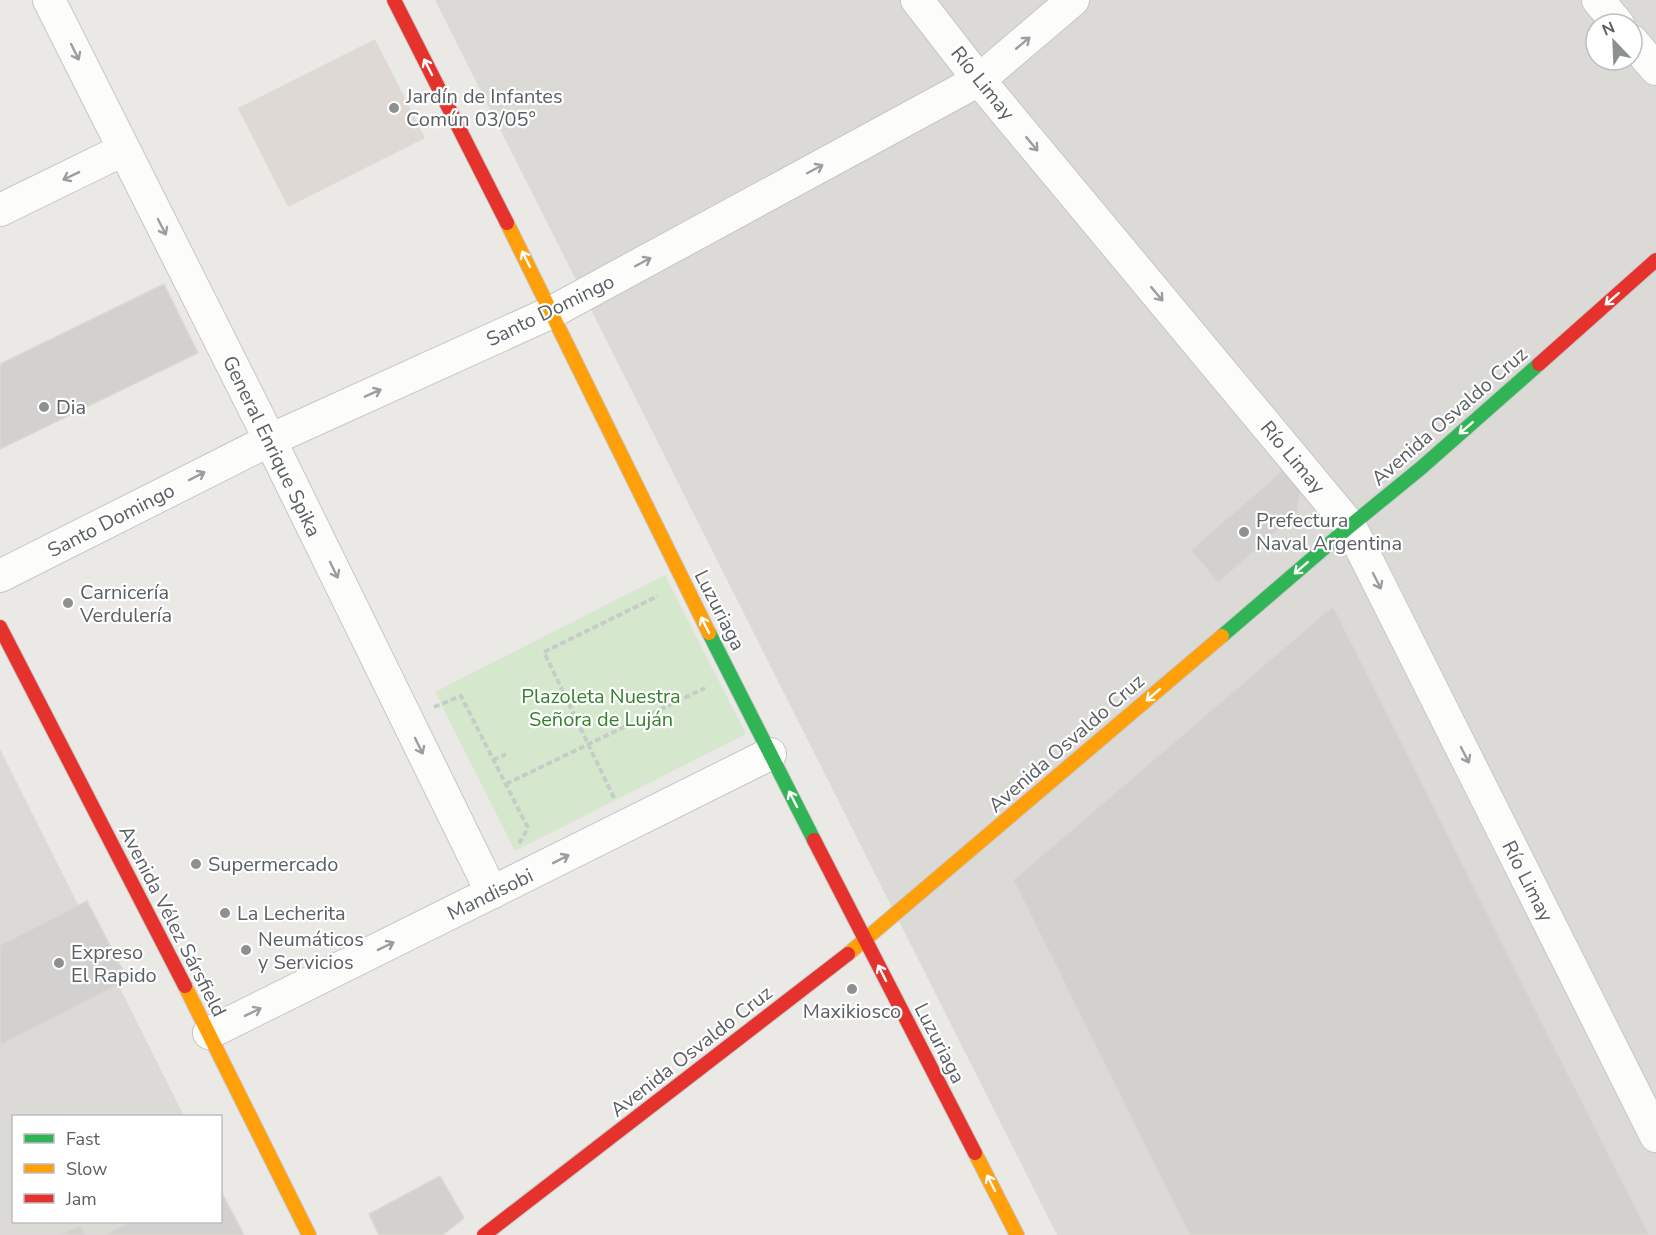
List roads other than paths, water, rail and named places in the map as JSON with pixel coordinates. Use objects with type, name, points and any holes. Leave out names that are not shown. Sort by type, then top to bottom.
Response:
[{"type":"street","name":"General Enrique Spika","points":[[49,0],[270,440],[492,893]]},
{"type":"street","name":"Luzuriaga","points":[[394,0],[552,312],[770,754],[1017,1235]]},
{"type":"street","name":"Río Limay","points":[[917,0],[979,80],[1350,526],[1656,1136]]},
{"type":"street","name":"Santo Domingo","points":[[0,576],[270,440],[552,312],[979,80],[1073,0]]},
{"type":"street","points":[[1598,0],[1608,12]]},
{"type":"street","points":[[1644,55],[1656,69]]},
{"type":"street","points":[[0,210],[123,150]]},
{"type":"street","name":"Avenida Osvaldo Cruz","points":[[484,1235],[865,941],[1350,526],[1421,468],[1656,260]]},
{"type":"street","name":"Avenida Vélez Sársfield","points":[[0,627],[209,1033],[309,1235]]},
{"type":"street","name":"Mandisobi","points":[[209,1033],[770,754]]},
{"type":"place","name":"Jardín de Infantes Común 03/05°","points":[[394,108]]},
{"type":"place","name":"Dia","points":[[44,407]]},
{"type":"place","name":"Prefectura Naval Argentina","points":[[1244,532]]},
{"type":"place","name":"Carnicería Verdulería","points":[[68,603]]},
{"type":"place","name":"Supermercado","points":[[196,864]]},
{"type":"place","name":"La Lecherita","points":[[225,913]]},
{"type":"place","name":"Neumáticos y Servicios","points":[[246,950]]},
{"type":"place","name":"Expreso El Rapido","points":[[59,963]]},
{"type":"place","name":"Maxikiosco","points":[[852,989]]},
{"type":"park label","name":"Plazoleta Nuestra Señora de Luján","points":[[601,708]]}]
